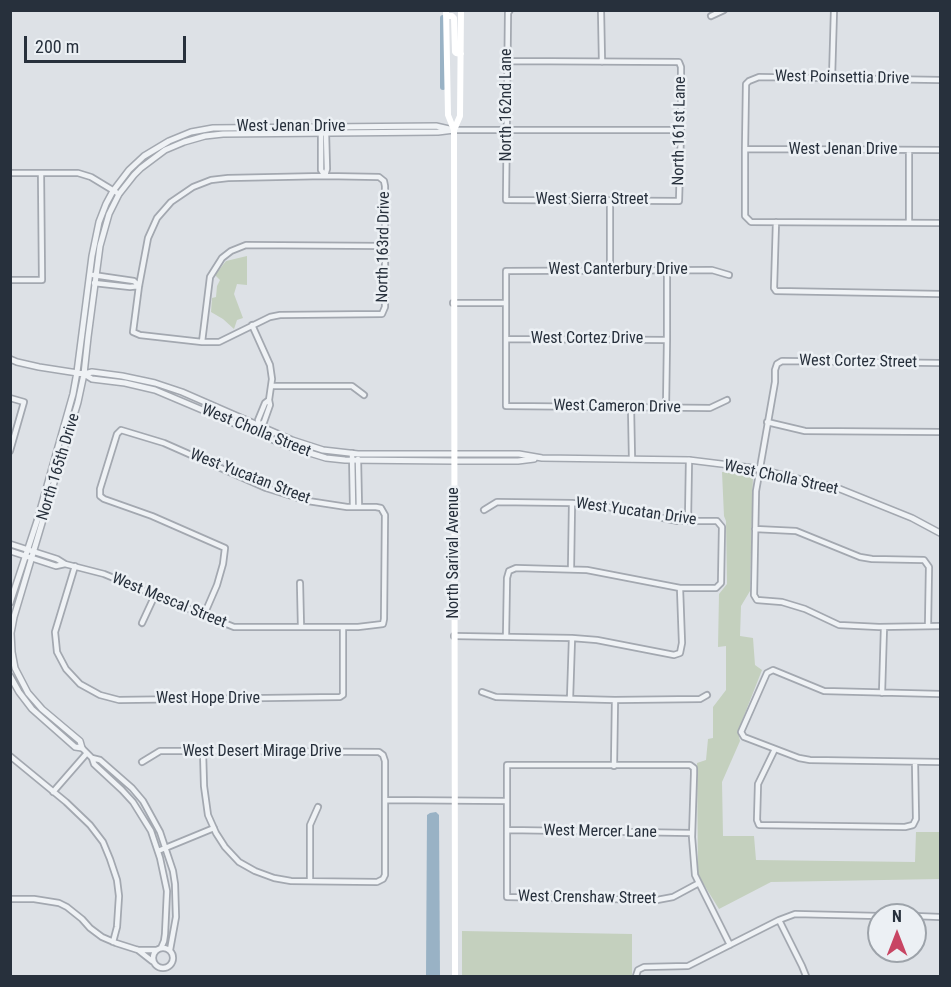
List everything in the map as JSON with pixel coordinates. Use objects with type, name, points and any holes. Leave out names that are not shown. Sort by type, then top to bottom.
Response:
[{"type":"main road","name":"North Sarival Avenue","points":[[454,130],[460,116],[461,10]]},
{"type":"main road","name":"North Sarival Avenue","points":[[446,13],[448,115],[454,130],[455,976]]},
{"type":"main road","points":[[446,13],[454,18],[455,52],[460,54]]},
{"type":"street","name":"North 162nd Lane","points":[[506,200],[508,13],[510,10]]},
{"type":"street","points":[[507,61],[602,62],[601,10]]},
{"type":"street","points":[[711,16],[724,10]]},
{"type":"street","points":[[832,78],[834,10]]},
{"type":"street","name":"North 161st Lane","points":[[602,62],[679,62],[681,67],[679,201]]},
{"type":"street","name":"West Poinsettia Drive","points":[[745,149],[746,84],[759,77],[940,80]]},
{"type":"street","name":"West Jenan Drive","points":[[113,191],[136,163],[151,151],[169,141],[203,129],[436,126],[454,130]]},
{"type":"street","points":[[324,127],[321,170],[325,176]]},
{"type":"street","name":"West Jenan Drive","points":[[141,168],[165,150],[184,142],[206,136],[229,134],[454,130],[681,130]]},
{"type":"street","points":[[745,149],[745,216],[751,222],[940,223]]},
{"type":"street","name":"West Jenan Drive","points":[[745,149],[940,150]]},
{"type":"street","points":[[909,150],[909,223]]},
{"type":"street","name":"North 165th Drive","points":[[10,603],[31,550],[71,427],[84,374],[93,275],[106,224],[119,194],[141,168]]},
{"type":"street","points":[[10,280],[42,280],[41,172]]},
{"type":"street","points":[[10,173],[78,173],[96,180],[119,194]]},
{"type":"street","points":[[256,432],[259,426],[258,420],[265,403],[269,400],[272,386],[270,365],[252,325],[219,342],[140,335],[133,332],[148,238],[157,218],[171,202],[193,187],[211,180],[325,176]]},
{"type":"street","name":"North 163rd Drive","points":[[252,325],[280,315],[382,314],[385,307],[386,186],[384,181],[380,177],[325,176]]},
{"type":"street","points":[[113,191],[99,222],[94,245],[93,275],[134,281],[139,286]]},
{"type":"street","name":"West Sierra Street","points":[[506,200],[679,201]]},
{"type":"street","points":[[610,200],[610,270]]},
{"type":"street","points":[[776,222],[774,288],[776,291],[940,294]]},
{"type":"street","points":[[202,342],[210,278],[222,258],[231,251],[246,245],[385,246]]},
{"type":"street","points":[[666,408],[667,269]]},
{"type":"street","name":"West Canterbury Drive","points":[[506,303],[506,271],[667,269],[712,270],[729,275]]},
{"type":"street","points":[[92,283],[139,286]]},
{"type":"street","name":"North 165th Drive","points":[[31,550],[68,413],[92,283]]},
{"type":"street","points":[[453,303],[506,303],[506,339]]},
{"type":"street","name":"West Cortez Drive","points":[[506,339],[667,340]]},
{"type":"street","name":"West Cameron Drive","points":[[506,339],[506,406],[710,408],[727,400]]},
{"type":"street","name":"West Cholla Street","points":[[10,359],[39,367],[77,372],[92,379],[155,390],[310,454],[337,459],[454,453],[519,454],[542,458]]},
{"type":"street","name":"West Cortez Street","points":[[767,422],[775,382],[775,370],[777,364],[782,361],[940,363]]},
{"type":"street","name":"West Cholla Street","points":[[84,374],[92,372],[155,383],[182,392],[315,448],[355,457],[454,461],[518,461],[542,458],[689,460],[760,470],[840,489],[912,518],[940,533]]},
{"type":"street","points":[[272,386],[352,386],[364,395]]},
{"type":"street","points":[[10,398],[24,402],[10,451]]},
{"type":"street","points":[[631,407],[632,459]]},
{"type":"street","points":[[940,432],[805,431],[767,422],[756,491],[754,595],[757,600],[782,602],[805,609],[839,625],[940,626]]},
{"type":"street","name":"West Yucatan Street","points":[[204,615],[220,574],[225,548],[152,516],[104,500],[100,496],[100,489],[117,434],[121,430],[164,443],[266,488],[315,503],[381,508],[384,515],[383,624]]},
{"type":"street","points":[[355,457],[356,507]]},
{"type":"street","points":[[688,520],[689,460]]},
{"type":"street","name":"West Yucatan Drive","points":[[484,510],[497,502],[572,503],[603,506],[678,521],[717,522],[723,527],[722,583],[716,588],[681,588]]},
{"type":"street","points":[[572,503],[572,569]]},
{"type":"street","points":[[755,529],[796,531],[860,557],[924,560],[929,567],[928,626]]},
{"type":"street","name":"West Mescal Street","points":[[10,544],[57,559],[65,564],[104,574],[234,627],[358,627],[383,624]]},
{"type":"street","name":"West Mescal Street","points":[[10,551],[56,566],[65,564]]},
{"type":"street","name":"North 165th Drive","points":[[28,557],[12,625],[15,668],[22,684],[35,701],[80,741],[82,748],[92,758]]},
{"type":"street","name":"West Hope Drive","points":[[75,566],[55,632],[57,652],[66,669],[80,684],[100,695],[119,700],[340,697],[343,695],[343,627]]},
{"type":"street","points":[[454,636],[597,640],[674,655],[680,653],[682,643],[681,588],[586,570],[516,568],[509,571],[507,578],[506,637]]},
{"type":"street","points":[[300,583],[301,627]]},
{"type":"street","points":[[142,623],[155,595]]},
{"type":"street","points":[[882,693],[884,627]]},
{"type":"street","points":[[570,699],[572,638]]},
{"type":"street","points":[[940,694],[824,692],[772,670],[767,673],[741,732],[744,737],[810,760],[940,762]]},
{"type":"street","name":"North 165th Drive","points":[[10,676],[32,709],[75,747],[82,748]]},
{"type":"street","points":[[482,692],[495,697],[615,700],[700,699],[707,695]]},
{"type":"street","points":[[614,766],[615,700]]},
{"type":"street","points":[[775,749],[758,784],[757,820],[759,825],[905,827],[913,825],[916,819],[915,762]]},
{"type":"street","name":"West Desert Mirage Drive","points":[[142,762],[160,751],[379,752],[385,761],[385,800]]},
{"type":"street","points":[[203,751],[205,801],[208,815],[225,847],[239,862],[273,878],[291,881],[377,882],[383,879],[386,875],[385,800],[507,801]]},
{"type":"street","points":[[54,792],[87,753]]},
{"type":"street","points":[[10,756],[90,825],[103,842],[117,880],[119,896],[117,927],[113,942]]},
{"type":"street","points":[[10,899],[59,903],[96,932],[113,942],[138,950],[153,961],[157,967],[167,968],[173,960],[170,950],[176,917],[176,902],[173,871],[166,848],[143,801],[124,780],[100,760],[92,758]]},
{"type":"street","points":[[92,758],[94,764],[133,802],[151,831],[158,851],[165,875],[167,904],[164,940],[153,954],[153,961]]},
{"type":"street","points":[[507,830],[507,765],[690,765],[694,768],[692,833],[695,875],[730,945]]},
{"type":"street","points":[[310,881],[310,825],[318,807]]},
{"type":"street","points":[[158,851],[214,828]]},
{"type":"street","name":"West Mercer Lane","points":[[507,830],[692,833]]},
{"type":"street","name":"West Crenshaw Street","points":[[507,830],[507,897],[657,900],[673,897],[699,883]]},
{"type":"street","points":[[636,976],[638,970],[644,967],[688,966],[778,920],[795,914],[867,915]]},
{"type":"street","points":[[778,920],[806,976]]},
{"type":"street","points":[[138,950],[164,948],[170,950]]},
{"type":"green space","points":[[247,256],[247,285],[237,284],[234,294],[243,318],[237,320],[234,329],[211,312],[212,298],[216,297],[220,280],[215,275],[226,261]]},
{"type":"green space","points":[[722,472],[753,474],[750,591],[741,606],[740,636],[753,638],[755,665],[762,670],[738,731],[740,741],[722,782],[723,836],[754,836],[756,860],[915,862],[916,832],[940,832],[940,879],[771,882],[719,909],[698,875],[697,763],[706,760],[708,739],[713,738],[713,707],[726,690],[726,646],[718,647],[719,594],[727,584],[726,521]]},
{"type":"green space","points":[[462,931],[632,934],[632,976],[462,976]]},
{"type":"water","points":[[436,812],[439,815],[440,976],[426,976],[427,815]]},
{"type":"waterway","points":[[443,18],[443,87]]}]
